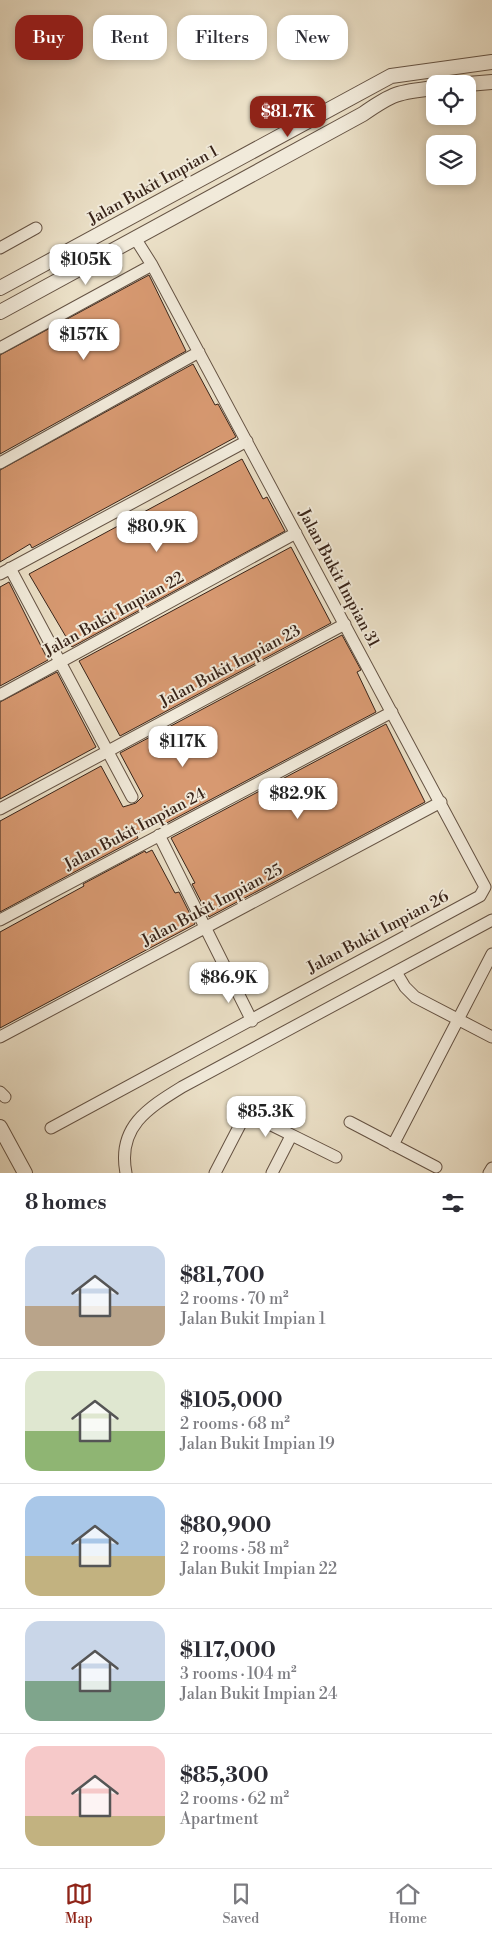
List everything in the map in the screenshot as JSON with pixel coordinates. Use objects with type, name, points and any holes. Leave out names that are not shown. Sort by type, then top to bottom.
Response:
[{"type":"street","name":"Jalan Bukit Impian 1","points":[[0,288],[391,76],[492,62]]},
{"type":"street","points":[[476,83],[492,82]]},
{"type":"street","points":[[0,312],[363,114],[389,96],[403,91],[426,89]]},
{"type":"street","points":[[135,238],[142,220],[151,206]]},
{"type":"street","points":[[0,248],[36,228]]},
{"type":"street","points":[[104,232],[118,232],[135,238]]},
{"type":"street","name":"Jalan Bukit Impian 31","points":[[135,238],[152,265],[441,802],[483,882],[485,887],[483,892]]},
{"type":"street","points":[[0,348],[152,265]]},
{"type":"street","points":[[0,463],[199,352]]},
{"type":"street","points":[[132,797],[60,662],[5,571],[247,442]]},
{"type":"street","name":"Jalan Bukit Impian 22","points":[[0,695],[296,533]]},
{"type":"street","name":"Jalan Bukit Impian 23","points":[[0,809],[344,624]]},
{"type":"street","name":"Jalan Bukit Impian 24","points":[[0,920],[392,712]]},
{"type":"street","name":"Jalan Bukit Impian 25","points":[[0,1037],[441,802]]},
{"type":"street","points":[[159,835],[252,1021]]},
{"type":"street","name":"Jalan Bukit Impian 26","points":[[50,1128],[252,1021],[483,892]]},
{"type":"street","points":[[126,1173],[123,1157],[130,1130],[148,1108],[182,1087],[492,920]]},
{"type":"street","points":[[393,1145],[492,954]]},
{"type":"street","points":[[396,972],[405,987],[415,997],[492,1037]]},
{"type":"street","points":[[215,1173],[246,1117],[251,1115],[336,1157]]},
{"type":"street","points":[[350,1122],[436,1167]]},
{"type":"street","points":[[0,1127],[25,1173]]},
{"type":"street","points":[[272,1173],[291,1136]]},
{"type":"street","points":[[489,1173],[492,1168]]},
{"type":"building","points":[[149,275],[186,351],[0,454],[0,355]]},
{"type":"building","points":[[193,364],[215,405],[218,404],[236,437],[32,548],[30,544],[0,562],[0,470]]},
{"type":"building","points":[[242,459],[263,499],[267,497],[285,531],[72,647],[29,574]]},
{"type":"building","points":[[291,547],[331,623],[120,736],[79,661]]},
{"type":"building","points":[[9,582],[48,660],[0,686],[0,587]]},
{"type":"building","points":[[342,635],[361,670],[357,672],[376,712],[161,826],[159,822],[136,834],[138,838],[0,912],[0,821],[101,766],[123,807],[136,803],[143,796],[120,753]]},
{"type":"building","points":[[57,672],[96,747],[0,799],[0,702]]},
{"type":"building","points":[[386,724],[425,802],[209,917],[192,884],[195,883],[171,838]]},
{"type":"building","points":[[152,850],[175,893],[179,892],[195,924],[0,1028],[0,932],[84,886],[83,884],[145,851],[146,853]]}]
